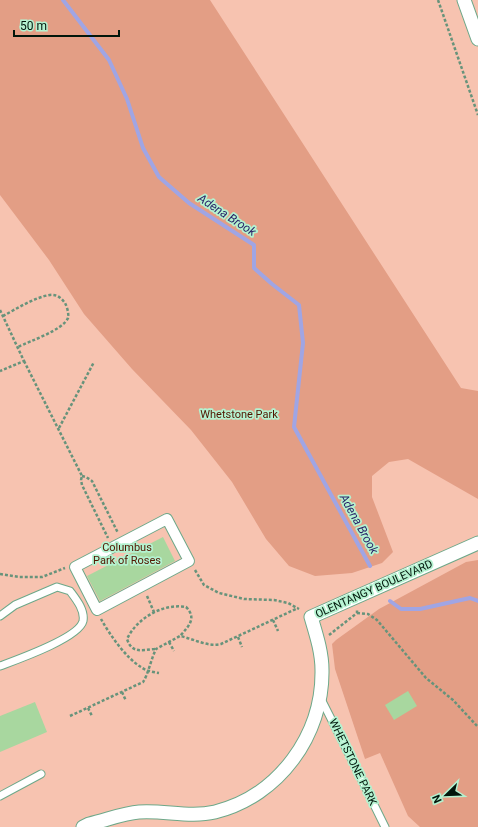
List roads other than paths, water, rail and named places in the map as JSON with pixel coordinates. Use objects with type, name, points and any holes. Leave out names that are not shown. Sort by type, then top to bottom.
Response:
[{"type":"street","points":[[464,0],[478,38]]},
{"type":"street","points":[[167,519],[189,561],[98,610],[75,567],[167,519]]},
{"type":"street","name":"OLENTANGY BOULEVARD","points":[[83,827],[88,824],[137,812],[188,814],[214,812],[257,794],[276,779],[292,762],[301,748],[314,720],[320,697],[322,670],[319,643],[311,617],[478,542]]},
{"type":"lane","points":[[0,616],[15,605],[57,587],[70,591],[80,606],[83,621],[75,631],[53,644],[0,666]]},
{"type":"lane","name":"WHETSTONE PARK","points":[[320,697],[358,770],[384,827]]},
{"type":"lane","points":[[0,796],[41,774]]},
{"type":"waterway","name":"Adena Brook","points":[[63,0],[109,60],[127,99],[143,148],[159,177],[189,203],[254,245],[254,268],[299,305],[303,343],[294,427],[370,566]]},
{"type":"waterway","name":"Adena Brook","points":[[390,601],[401,609],[420,609],[470,598],[478,601]]},
{"type":"park label","name":"Whetstone Park","points":[[239,414]]},
{"type":"park label","name":"Columbus Park of Roses","points":[[127,553]]}]
